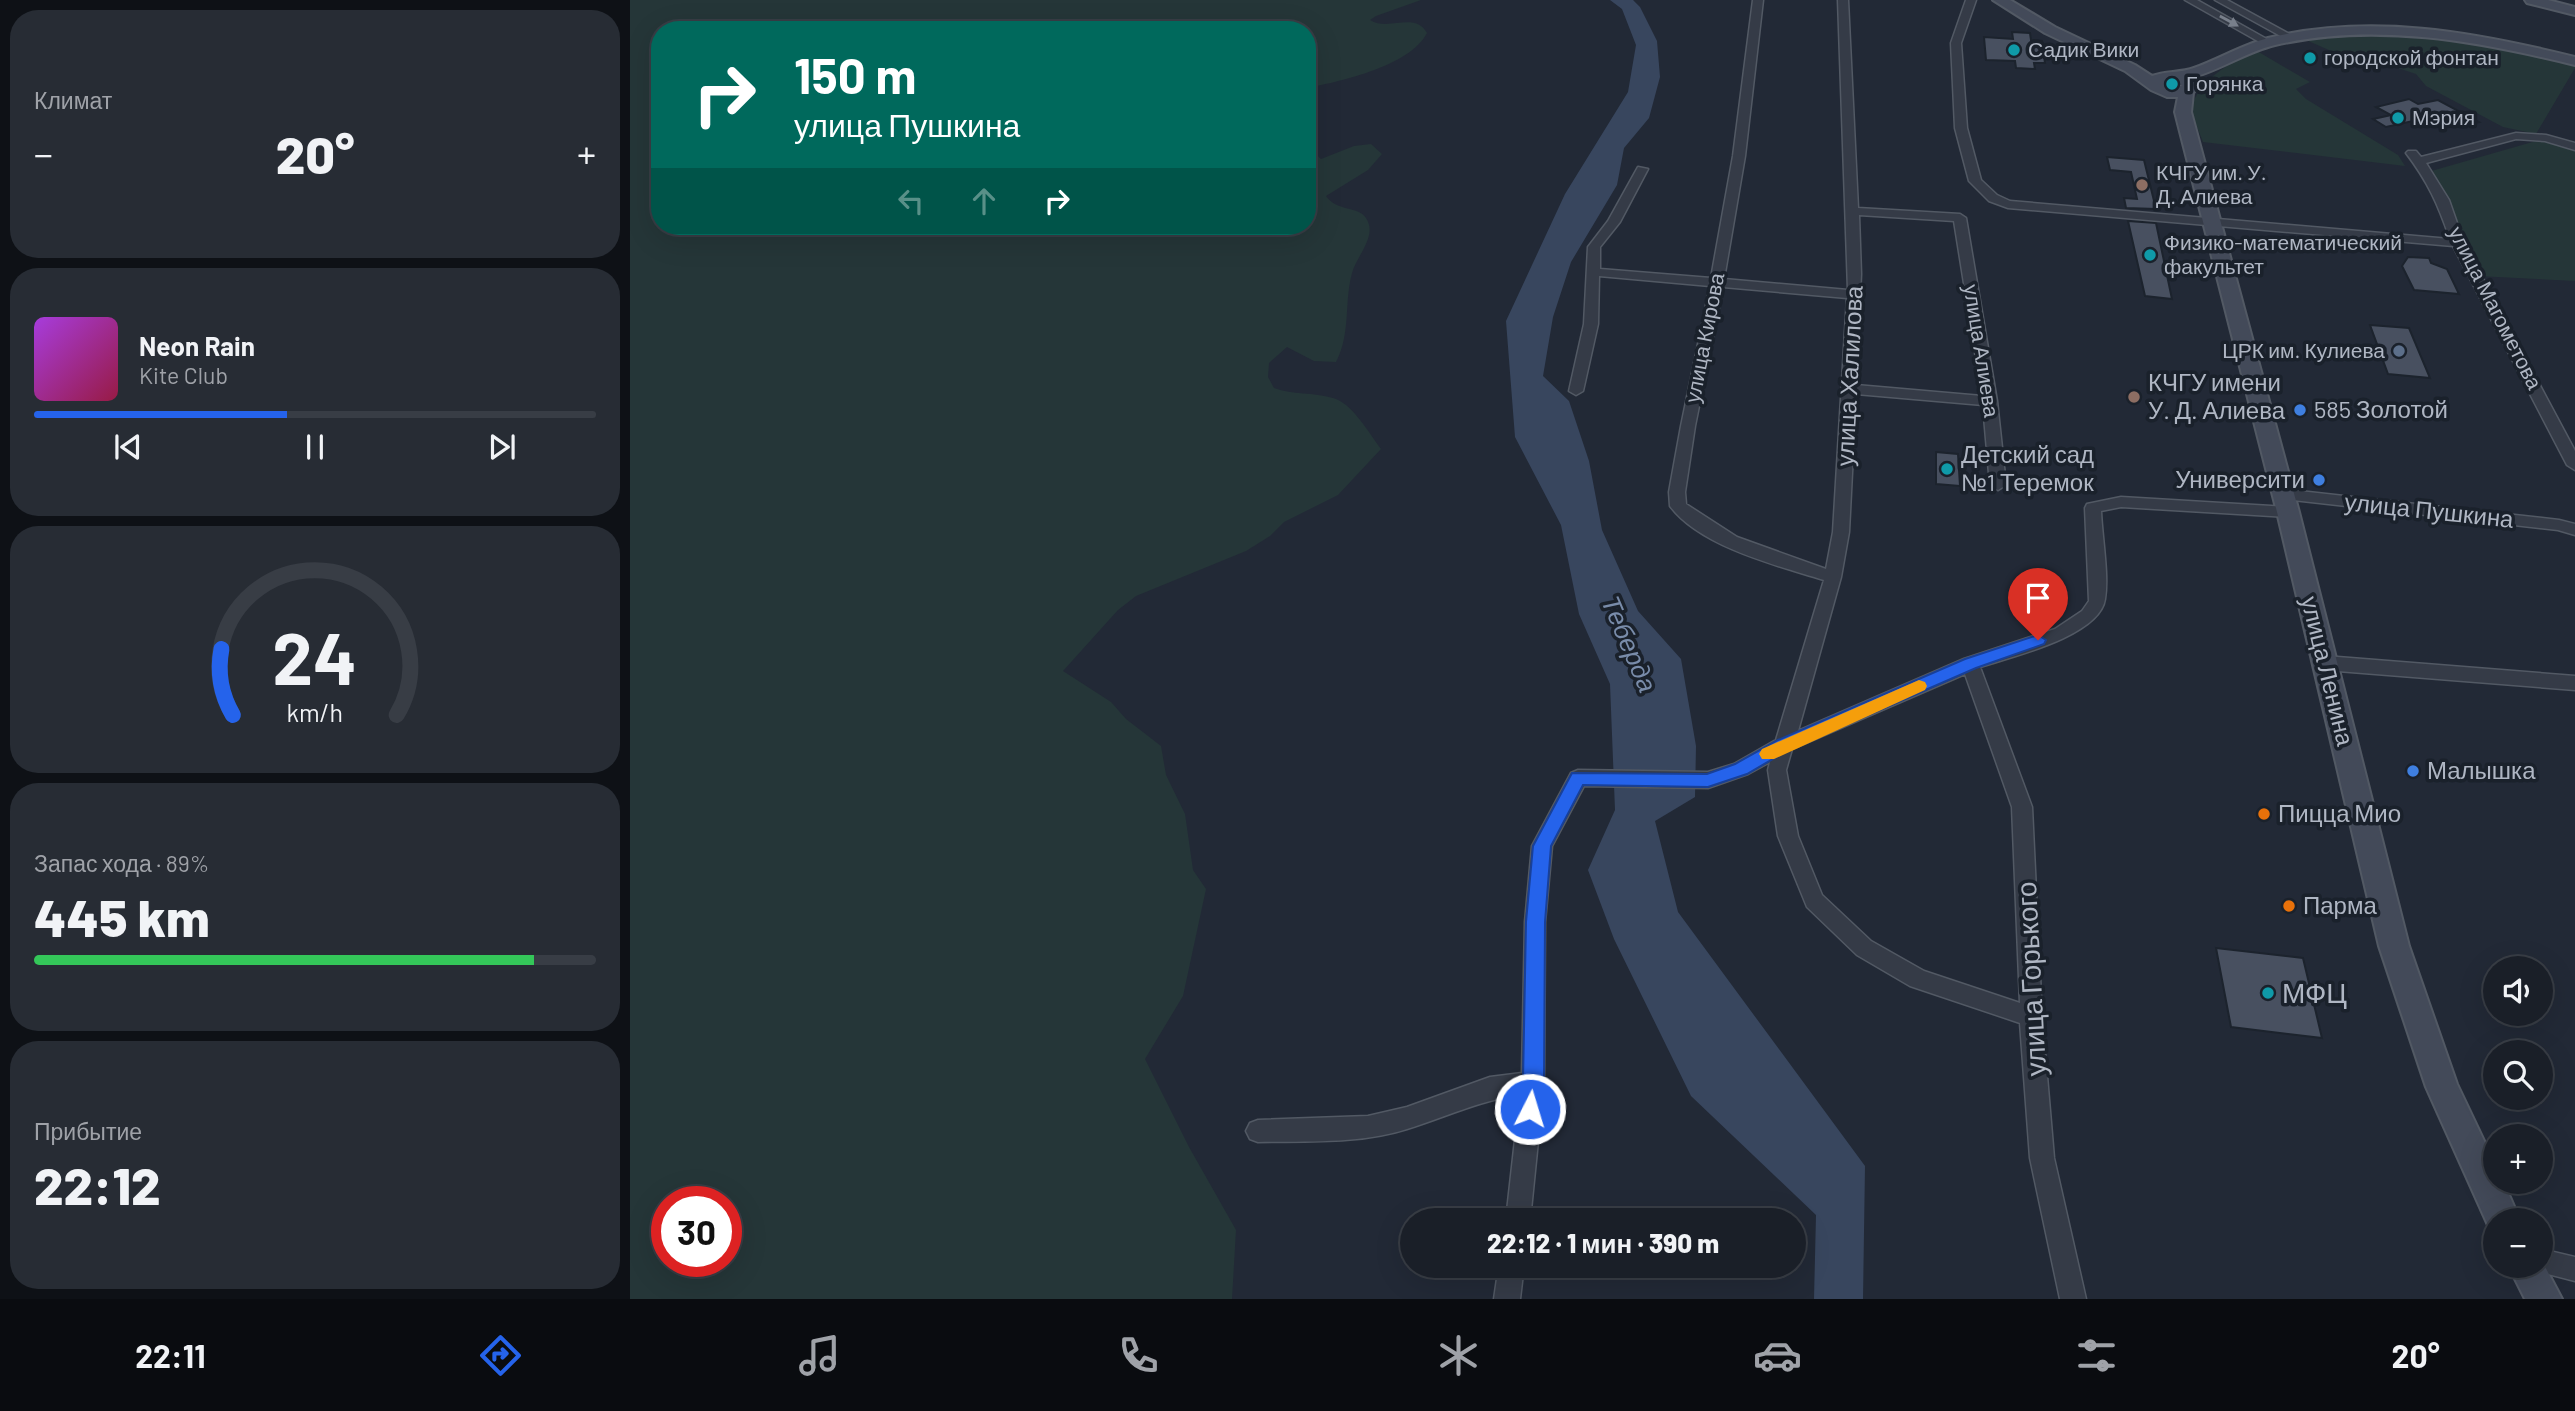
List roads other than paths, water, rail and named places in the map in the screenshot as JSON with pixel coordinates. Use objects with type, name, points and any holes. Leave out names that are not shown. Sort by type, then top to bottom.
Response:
[{"type":"main road","points":[[2000,0],[2050,30],[2164,82],[2187,97]]},
{"type":"main road","points":[[2532,0],[2575,11]]},
{"type":"main road","points":[[2164,82],[2207,69],[2267,42],[2290,37],[2363,32],[2437,35],[2494,43],[2575,61]]},
{"type":"main road","points":[[2187,97],[2207,69]]},
{"type":"main road","points":[[2164,82],[2187,97]]},
{"type":"main road","name":"улица Ленина","points":[[2187,97],[2211,221],[2285,503],[2394,946],[2442,1087],[2497,1208]]},
{"type":"main road","points":[[2532,1278],[2544,1299]]},
{"type":"street","name":"улица Кирова","points":[[1758,0],[1739,156],[1688,426],[1677,492],[1678,506],[1690,517],[1759,554],[1833,577]]},
{"type":"street","name":"улица Халилова","points":[[1843,0],[1855,274],[1841,532],[1833,577],[1777,770],[1788,836],[1814,901],[1864,948],[1917,979],[2031,1017]]},
{"type":"street","points":[[1970,0],[1956,43],[1961,128],[1975,181],[1993,198],[2008,204],[2458,243]]},
{"type":"street","points":[[2190,0],[2267,42]]},
{"type":"street","points":[[2220,0],[2290,37]]},
{"type":"street","name":"улица Магометова","points":[[2575,147],[2546,138],[2516,136],[2415,157],[2443,200],[2458,243],[2575,465]]},
{"type":"street","points":[[1576,391],[1591,324],[1594,247],[1614,222],[1642,169]]},
{"type":"street","name":"улица Алиева","points":[[1854,211],[1960,218],[1990,401],[1998,485]]},
{"type":"street","points":[[1593,272],[1852,294]]},
{"type":"street","points":[[1849,389],[1990,401]]},
{"type":"street","name":"улица Пушкина","points":[[1519,1208],[1533,1082],[1535,922],[1542,846],[1578,778],[1708,780],[1741,769],[1784,745],[1970,664],[2061,632],[2088,615],[2097,601],[2093,508],[2121,502],[2285,503],[2558,525],[2575,530]]},
{"type":"street","points":[[2325,663],[2575,683]]},
{"type":"street","name":"улица Горького","points":[[1970,664],[2022,807],[2031,1017],[2042,1158],[2073,1299]]},
{"type":"street","points":[[1258,1131],[1368,1127],[1407,1118],[1490,1088],[1533,1082]]},
{"type":"street","points":[[2553,1264],[2575,1269]]},
{"type":"street","points":[[1507,1299],[1510,1278]]},
{"type":"water","name":"Теберда","points":[[1610,0],[1633,0],[1640,7],[1657,41],[1660,77],[1649,118],[1624,148],[1617,185],[1571,262],[1553,317],[1543,376],[1569,401],[1589,461],[1602,530],[1638,611],[1681,659],[1696,746],[1695,797],[1655,821],[1678,912],[1865,1166],[1863,1299],[1814,1299],[1816,1215],[1691,1096],[1614,939],[1588,870],[1615,810],[1610,684],[1579,614],[1561,525],[1515,437],[1506,321],[1565,194],[1628,92],[1636,45],[1622,9]]},
{"type":"place","name":"Садик Вики","points":[[2014,50]]},
{"type":"place","name":"городской фонтан","points":[[2310,58]]},
{"type":"place","name":"Горянка","points":[[2172,84]]},
{"type":"place","name":"Мэрия","points":[[2398,118]]},
{"type":"place","name":"КЧГУ им. У. Д. Алиева","points":[[2142,185]]},
{"type":"place","name":"Физико-математический факультет","points":[[2150,255]]},
{"type":"place","name":"ЦРК им. Кулиева","points":[[2399,351]]},
{"type":"place","name":"КЧГУ имени У. Д. Алиева","points":[[2134,397]]},
{"type":"place","name":"585 Золотой","points":[[2300,410]]},
{"type":"place","name":"Детский сад №1 Теремок","points":[[1947,469]]},
{"type":"place","name":"Университи","points":[[2319,480]]},
{"type":"place","name":"Малышка","points":[[2413,771]]},
{"type":"place","name":"Пицца Мио","points":[[2264,814]]},
{"type":"place","name":"Парма","points":[[2289,906]]},
{"type":"place","name":"МФЦ","points":[[2268,993]]}]
